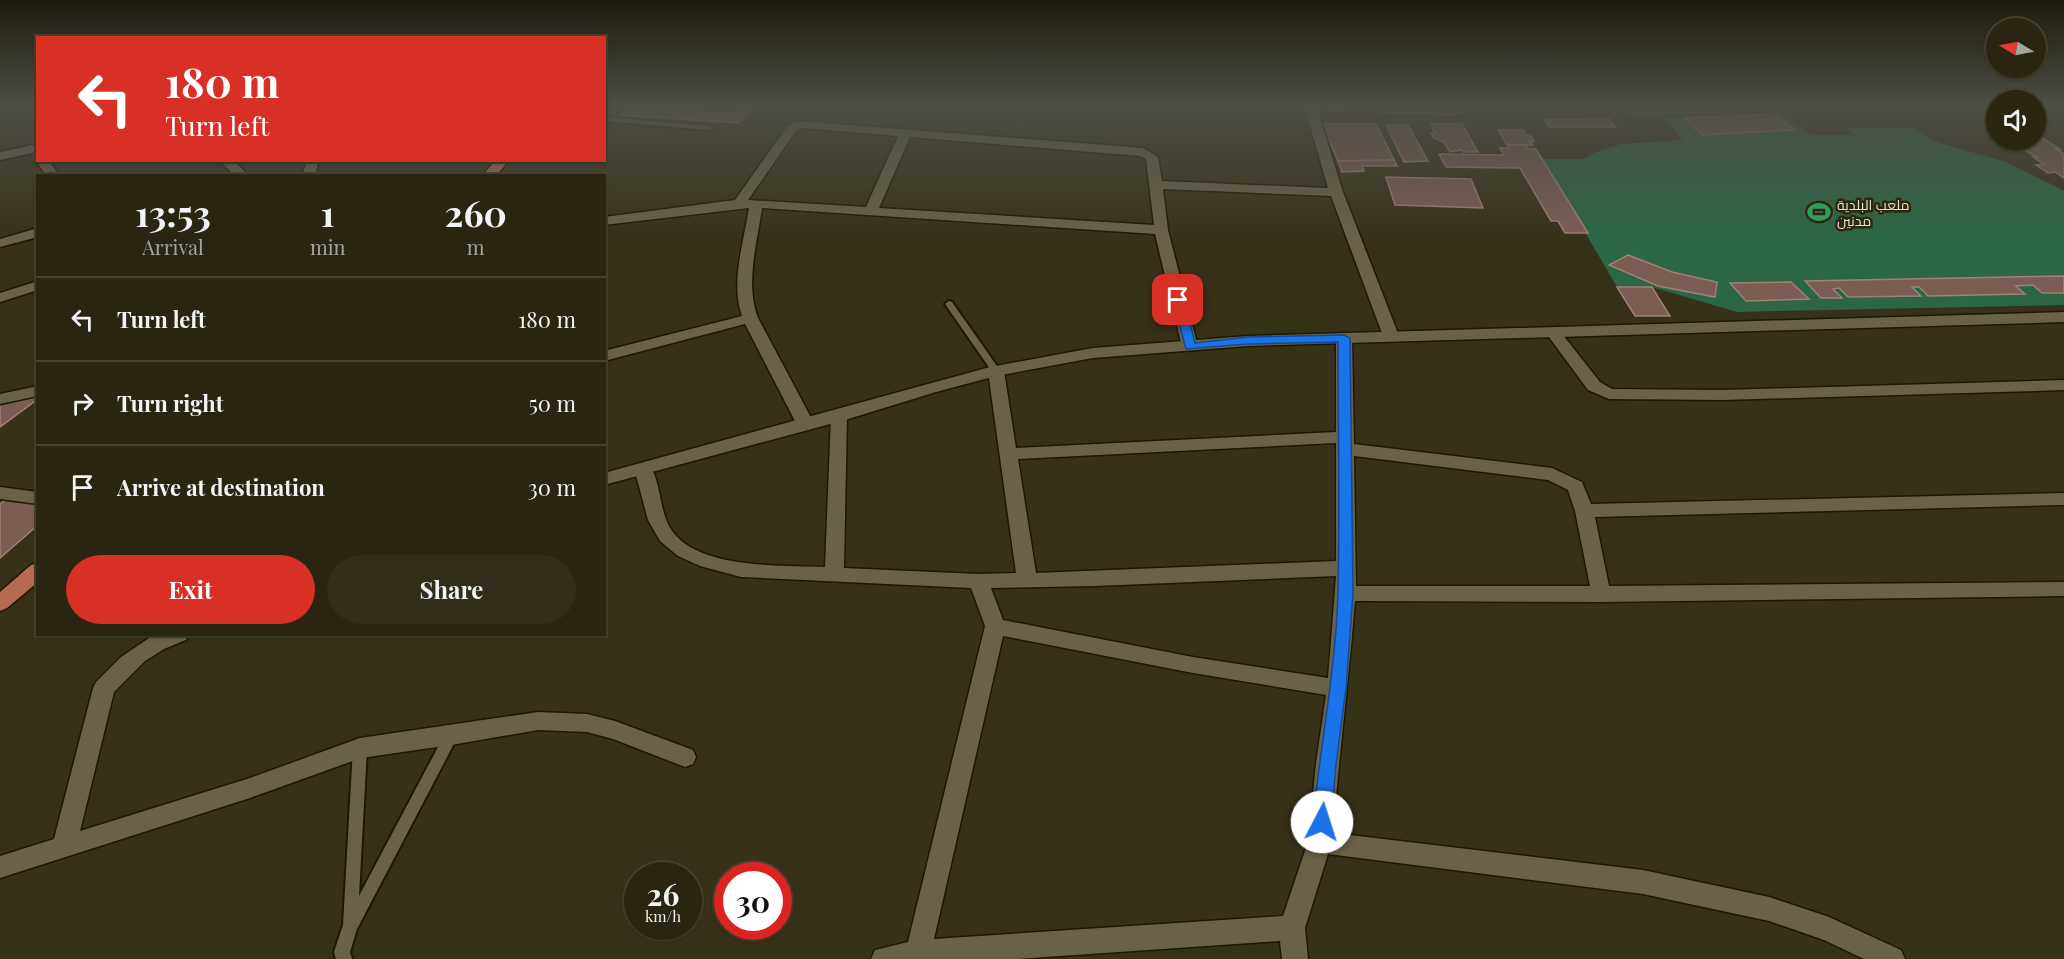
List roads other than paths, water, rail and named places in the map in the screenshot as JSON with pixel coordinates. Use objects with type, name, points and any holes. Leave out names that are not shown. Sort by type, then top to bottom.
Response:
[{"type":"main road","points":[[490,174],[501,162]]},
{"type":"main road","points":[[0,603],[36,572]]},
{"type":"street","points":[[739,203],[777,150]]},
{"type":"street","points":[[871,212],[898,150]]},
{"type":"street","points":[[1116,150],[1143,152],[1152,157],[1161,230],[1190,347]]},
{"type":"street","points":[[1323,150],[1336,192],[1391,336]]},
{"type":"street","points":[[0,156],[36,151]]},
{"type":"street","points":[[43,162],[52,174]]},
{"type":"street","points":[[227,162],[241,174]]},
{"type":"street","points":[[1156,185],[1336,192]]},
{"type":"street","points":[[606,221],[739,203],[1161,230]]},
{"type":"street","points":[[756,204],[744,289],[745,303],[750,318],[806,425]]},
{"type":"street","points":[[0,243],[36,233]]},
{"type":"street","points":[[0,298],[36,286]]},
{"type":"street","points":[[606,478],[839,416],[930,388],[996,371],[1092,353],[1248,341],[2064,317]]},
{"type":"street","points":[[606,355],[750,318]]},
{"type":"street","points":[[1554,333],[1594,386],[1609,394],[1711,394],[2064,385]]},
{"type":"street","points":[[1295,959],[1292,928],[1320,842],[1327,764],[1338,688],[1346,593],[1344,568],[1346,443],[1344,338]]},
{"type":"street","points":[[996,371],[1027,579]]},
{"type":"street","points":[[0,399],[36,391]]},
{"type":"street","points":[[834,575],[839,416]]},
{"type":"street","points":[[1009,454],[1346,443],[1552,474],[1573,483],[1578,492],[1601,594]]},
{"type":"street","points":[[643,468],[660,526],[670,542],[714,564],[741,570],[978,581],[1095,579],[1344,568]]},
{"type":"street","points":[[0,493],[36,498]]},
{"type":"street","points":[[1584,511],[2064,499]]},
{"type":"street","points":[[918,956],[995,626],[978,581]]},
{"type":"street","points":[[1346,593],[1601,594],[2064,589]]},
{"type":"street","points":[[995,626],[1193,665],[1338,688]]},
{"type":"street","points":[[64,847],[104,688],[140,653],[173,636]]},
{"type":"street","points":[[0,867],[250,788],[360,748],[538,721],[587,723],[645,740],[685,757]]},
{"type":"street","points":[[1320,842],[1642,882],[1769,909],[1829,929],[1892,959]]},
{"type":"street","points":[[884,959],[1292,928]]},
{"type":"lane","points":[[949,304],[996,371]]},
{"type":"lane","points":[[344,959],[342,952],[350,927],[451,736]]},
{"type":"lane","points":[[350,927],[360,748]]},
{"type":"place","name":"ملعب البلدية مدنين","points":[[1819,212]]}]
